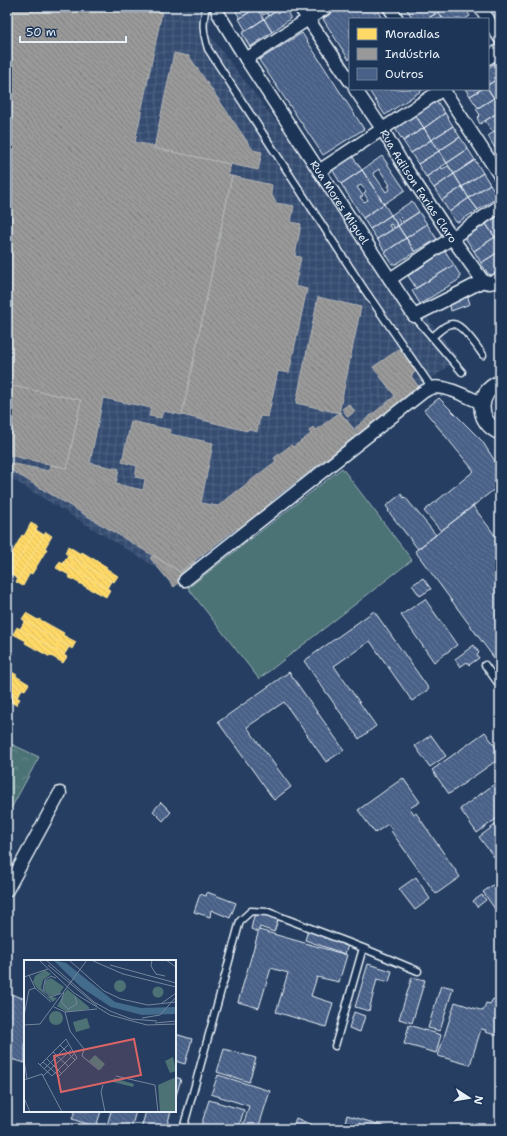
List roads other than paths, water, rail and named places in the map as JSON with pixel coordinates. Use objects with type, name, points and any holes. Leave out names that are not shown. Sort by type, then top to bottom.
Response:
[{"type":"street","name":"Rua Mores Miguel","points":[[217,7],[218,13],[246,59],[414,316]]},
{"type":"street","points":[[300,7],[349,80]]},
{"type":"street","points":[[246,59],[327,7]]},
{"type":"street","points":[[389,7],[396,18]]},
{"type":"street","points":[[480,7],[487,18]]},
{"type":"street","points":[[489,21],[500,38]]},
{"type":"street","points":[[489,57],[500,50]]},
{"type":"street","name":"Rua Adilson Farias Claro","points":[[356,90],[383,130],[402,163],[452,238],[483,281]]},
{"type":"street","points":[[319,171],[442,90]]},
{"type":"street","points":[[444,90],[500,176]]},
{"type":"street","points":[[390,279],[500,206]]},
{"type":"street","points":[[414,316],[483,281],[488,284],[500,278]]},
{"type":"street","points":[[500,383],[491,388],[485,395],[482,403],[483,416],[494,430],[500,432]]},
{"type":"street","points":[[184,580],[423,392],[432,388],[443,388],[455,391],[482,403]]},
{"type":"street","points":[[7,890],[60,793]]},
{"type":"lane","points":[[206,7],[203,21],[203,34],[208,49],[362,286],[432,388]]},
{"type":"lane","points":[[414,316],[462,372]]},
{"type":"lane","points":[[432,337],[448,325],[454,324],[460,326],[483,355]]},
{"type":"lane","points":[[485,665],[500,686]]},
{"type":"lane","points":[[183,1129],[240,921],[251,910],[268,912],[363,948],[418,971]]},
{"type":"lane","points":[[335,1046],[363,948]]}]
